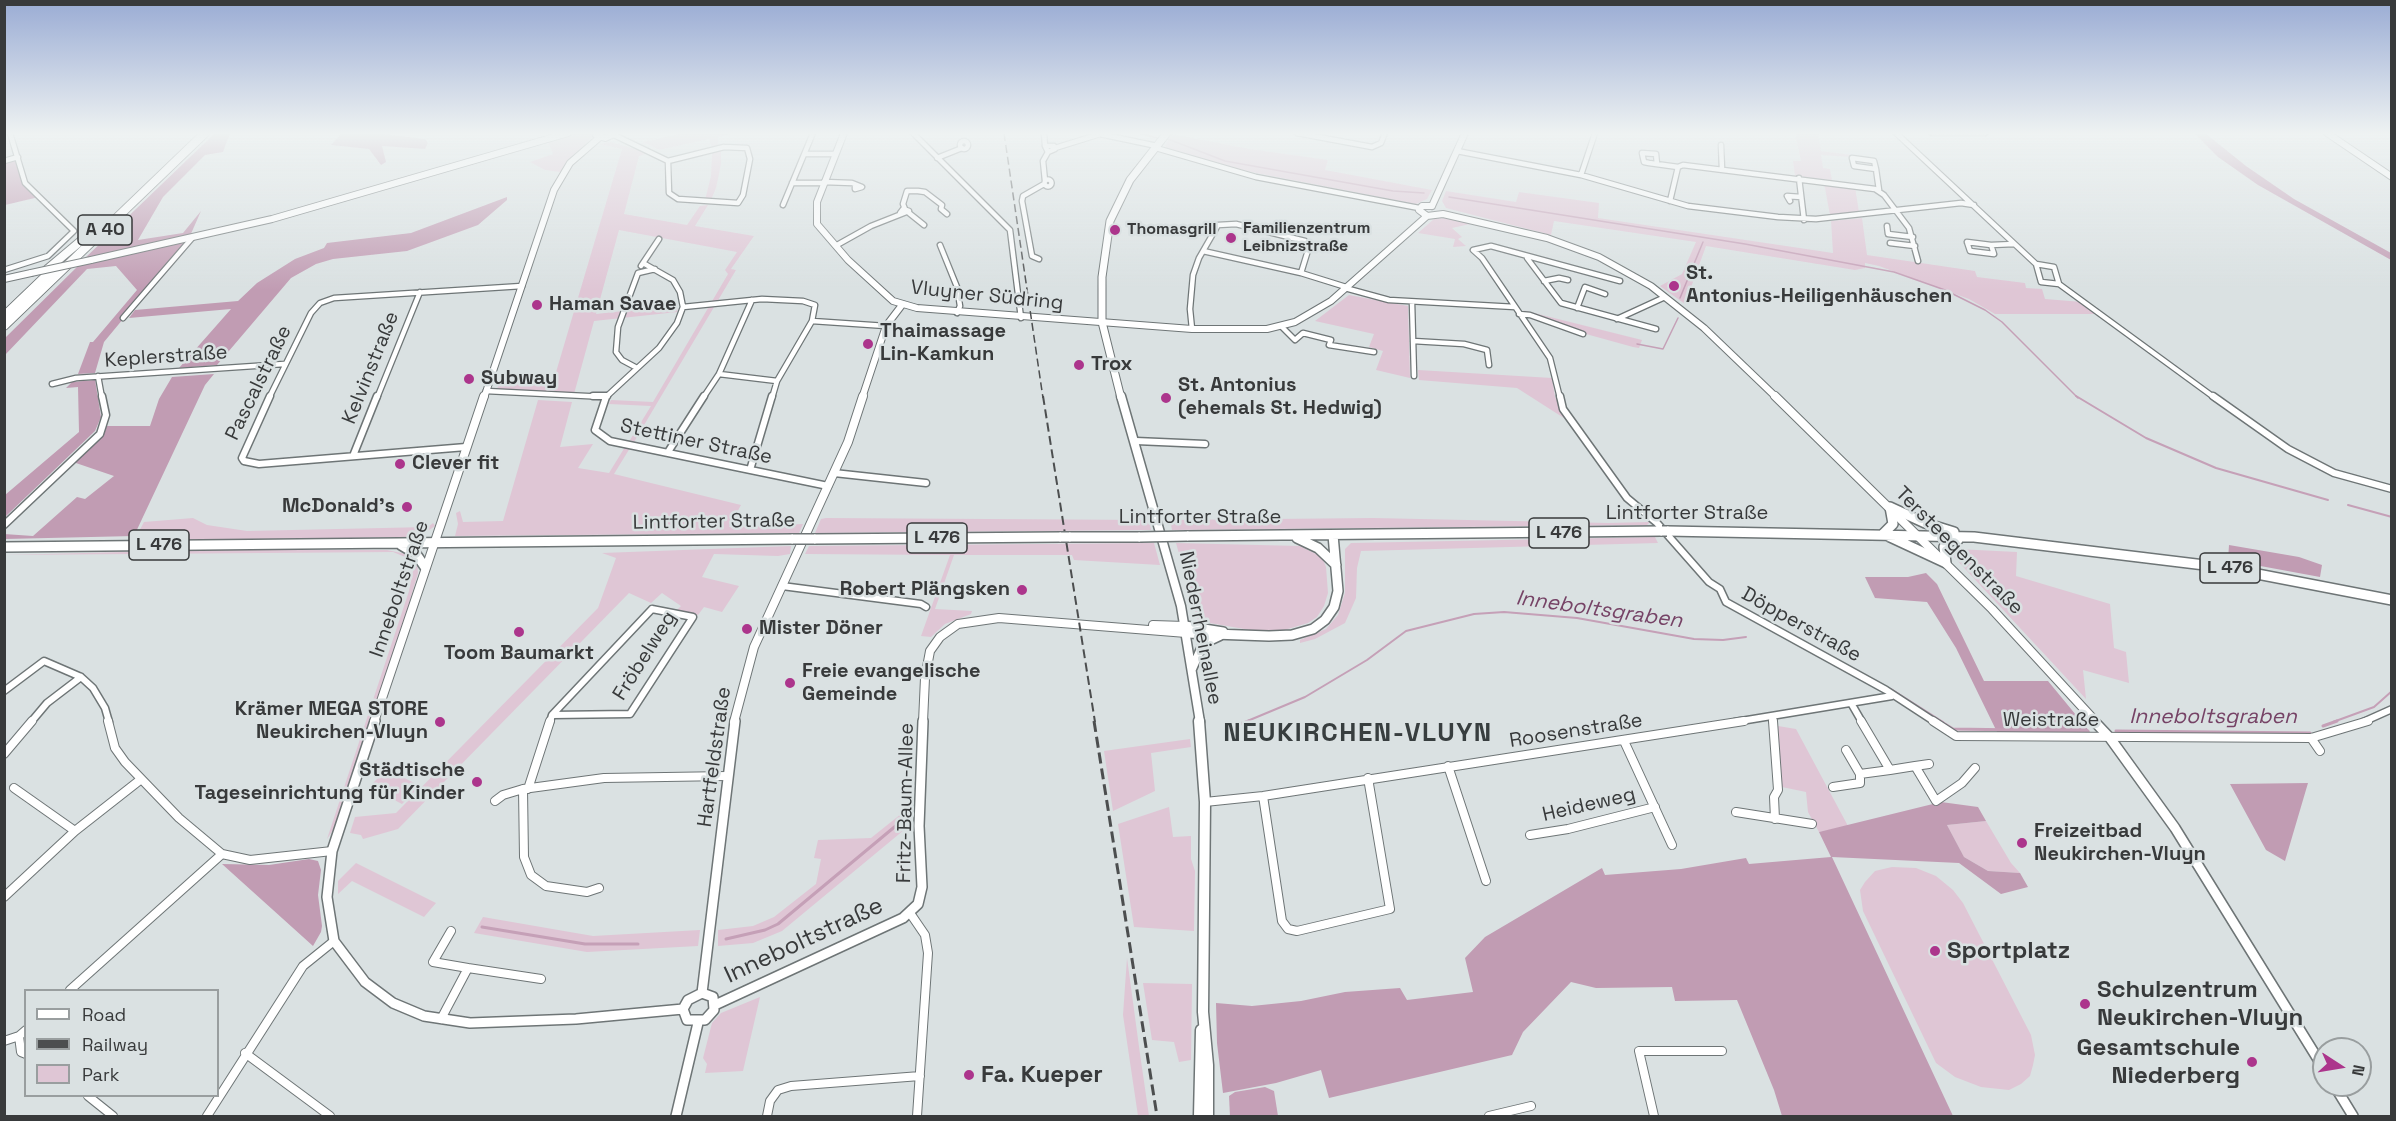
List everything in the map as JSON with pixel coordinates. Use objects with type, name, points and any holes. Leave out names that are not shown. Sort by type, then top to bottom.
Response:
[{"type":"highway","name":"A 40","points":[[4,316],[141,185]]},
{"type":"highway","name":"A 40","points":[[4,326],[151,185]]},
{"type":"highway","points":[[4,308],[69,249],[101,224]]},
{"type":"main road","name":"Niederrheinallee","points":[[1127,185],[1110,222],[1102,287],[1102,322],[1113,369],[1167,550],[1185,630],[1203,748],[1205,802],[1203,1012],[1199,1055],[1199,1116]]},
{"type":"main road","points":[[1890,507],[1894,522],[1883,534],[1946,563]]},
{"type":"main road","points":[[1890,507],[1925,523],[1974,537]]},
{"type":"main road","name":"Lintforter Straße","points":[[4,547],[1665,531],[1918,534],[1974,537],[2221,567],[2391,600]]},
{"type":"main road","points":[[1185,630],[1220,636],[1292,635],[1313,629],[1325,620],[1334,607],[1338,591],[1333,535]]},
{"type":"main road","points":[[1292,536],[1318,548],[1336,565]]},
{"type":"main road","points":[[1946,563],[1942,552],[1945,544],[1974,537]]},
{"type":"main road","points":[[399,544],[416,554],[425,567]]},
{"type":"main road","points":[[1185,630],[1238,635]]},
{"type":"main road","points":[[1192,670],[1203,644],[1220,636]]},
{"type":"main road","name":"Niederrheinallee","points":[[1203,1012],[1208,1065],[1208,1116]]},
{"type":"street","points":[[4,270],[48,256],[74,231],[27,185]]},
{"type":"street","points":[[4,279],[272,219],[388,185]]},
{"type":"street","name":"Inneboltstraße","points":[[557,185],[466,447],[435,544],[425,567],[332,851],[327,897],[334,941],[365,982],[393,1003],[441,1019],[470,1023],[529,1021],[683,1010]]},
{"type":"street","points":[[668,185],[671,195],[688,201],[738,203],[745,185]]},
{"type":"street","points":[[783,206],[791,185]]},
{"type":"street","name":"Vluyner Südring","points":[[823,185],[815,210],[815,218],[820,228],[848,260],[902,305],[957,313],[1192,329],[1243,331],[1281,326],[1309,315],[1427,216]]},
{"type":"street","points":[[965,185],[1010,230],[1021,318]]},
{"type":"street","points":[[1039,259],[1032,256],[1022,201],[1023,196],[1041,185]]},
{"type":"street","points":[[1301,185],[1419,208],[1432,206]]},
{"type":"street","points":[[1432,206],[1441,185]]},
{"type":"street","points":[[1616,185],[1688,206],[1804,220],[1961,203],[1974,205]]},
{"type":"street","points":[[1670,201],[1674,185]]},
{"type":"street","points":[[1800,185],[1804,220]]},
{"type":"street","points":[[1848,185],[1879,190]]},
{"type":"street","points":[[1878,185],[1879,190],[1897,211],[1913,237],[1918,261]]},
{"type":"street","points":[[1953,185],[2036,264],[2041,282],[2060,284],[2138,344],[2288,449],[2334,473],[2391,489]]},
{"type":"street","points":[[924,225],[907,211],[903,204],[907,191],[925,192],[942,205],[941,209],[947,214]]},
{"type":"street","points":[[1790,201],[1788,196],[1801,197]]},
{"type":"street","points":[[1432,206],[1437,213]]},
{"type":"street","points":[[1419,208],[1420,213],[1427,216]]},
{"type":"street","points":[[837,245],[907,211]]},
{"type":"street","name":"Tersteegenstraße","points":[[1427,216],[1437,213],[1536,235],[1580,249],[1625,270],[1665,297],[1704,328],[1918,534],[2053,673],[2110,738],[2175,828],[2312,1050]]},
{"type":"street","points":[[1192,329],[1191,281],[1203,251],[1218,225],[1236,224],[1305,241],[1309,247],[1301,273]]},
{"type":"street","points":[[1887,226],[1891,251]]},
{"type":"street","points":[[1888,234],[1913,237]]},
{"type":"street","points":[[123,318],[193,237]]},
{"type":"street","points":[[637,368],[622,360],[616,352],[615,344],[626,302],[638,273],[659,239]]},
{"type":"street","points":[[1991,245],[1994,254],[1970,251],[1967,242],[1991,245],[2014,244]]},
{"type":"street","points":[[1890,243],[1915,246]]},
{"type":"street","points":[[940,245],[957,287],[960,306],[957,313]]},
{"type":"street","name":"Döpperstraße","points":[[1620,281],[1501,248],[1485,246],[1473,250],[1482,258],[1550,358],[1563,409],[1627,498],[1657,523],[1708,582],[1720,589],[1726,602],[1886,690],[1892,696]]},
{"type":"street","points":[[1203,251],[1301,273],[1373,298],[1515,307]]},
{"type":"street","points":[[1527,258],[1561,303],[1656,329]]},
{"type":"street","points":[[486,391],[606,397],[668,337],[683,307],[680,292],[673,280],[643,263]]},
{"type":"street","points":[[2036,264],[2054,267],[2060,284]]},
{"type":"street","points":[[638,273],[655,269]]},
{"type":"street","points":[[1544,281],[1559,278],[1568,280]]},
{"type":"street","name":"Pascalstraße","points":[[466,447],[259,464],[244,461],[242,453],[284,364],[311,313],[320,303],[334,298],[522,286]]},
{"type":"street","points":[[1577,308],[1584,287],[1605,294]]},
{"type":"street","name":"Kelvinstraße","points":[[352,456],[420,292]]},
{"type":"street","points":[[1617,319],[1665,297]]},
{"type":"street","points":[[683,307],[782,299],[815,304],[812,321],[777,381],[750,470]]},
{"type":"street","points":[[668,452],[719,374],[752,300]]},
{"type":"street","points":[[1412,302],[1414,376]]},
{"type":"street","name":"Hartfeldstraße","points":[[702,993],[727,776],[744,679],[754,647],[848,442],[886,326],[891,316],[902,305]]},
{"type":"street","points":[[1520,314],[1530,315],[1583,334]]},
{"type":"street","points":[[812,321],[886,326]]},
{"type":"street","points":[[1281,326],[1295,340],[1303,333],[1331,340],[1329,345],[1374,352]]},
{"type":"street","points":[[1413,341],[1464,344],[1487,350],[1489,365]]},
{"type":"street","name":"Keplerstraße","points":[[52,384],[75,378],[98,376],[284,364]]},
{"type":"street","points":[[719,374],[777,381]]},
{"type":"street","points":[[4,525],[100,434],[106,415],[98,376]]},
{"type":"street","name":"Stettiner Straße","points":[[606,397],[596,430],[599,435],[610,441],[828,486]]},
{"type":"street","points":[[1136,441],[1205,444]]},
{"type":"street","points":[[834,473],[926,483]]},
{"type":"street","points":[[782,586],[921,604],[926,607]]},
{"type":"street","name":"Fröbelweg","points":[[552,715],[630,714],[693,617],[652,609],[552,715],[526,789],[524,857],[531,874],[546,886],[587,892],[599,888]]},
{"type":"street","name":"Fritz-Baum-Allee","points":[[910,913],[921,897],[919,826],[925,678],[930,651],[937,641],[958,624],[979,619],[1185,630]]},
{"type":"street","points":[[4,691],[44,661],[81,677],[93,688],[105,708],[115,748],[140,780],[222,854],[250,860],[270,860],[332,851]]},
{"type":"street","points":[[4,754],[47,703],[81,677]]},
{"type":"street","name":"Roosenstraße","points":[[1205,802],[1263,796],[1368,778],[1624,741],[1892,696]]},
{"type":"street","name":"Weistraße","points":[[1892,696],[1956,736],[2311,738],[2371,720],[2391,710]]},
{"type":"street","points":[[1851,702],[1890,770]]},
{"type":"street","points":[[1773,716],[1778,790],[1774,797],[1775,819]]},
{"type":"street","points":[[2311,738],[2320,751]]},
{"type":"street","points":[[1624,741],[1672,845]]},
{"type":"street","points":[[1833,787],[1860,783],[1860,774],[1846,750]]},
{"type":"street","points":[[1860,774],[1929,764]]},
{"type":"street","points":[[1448,766],[1486,881]]},
{"type":"street","points":[[1915,766],[1936,801],[1962,783],[1976,768]]},
{"type":"street","points":[[495,801],[503,795],[526,789],[604,778],[727,776]]},
{"type":"street","points":[[1263,796],[1282,921],[1288,929],[1297,931],[1390,909],[1368,778]]},
{"type":"street","points":[[6,893],[75,831],[140,780]]},
{"type":"street","points":[[14,788],[75,831]]},
{"type":"street","name":"Heideweg","points":[[1530,835],[1568,829],[1655,807]]},
{"type":"street","points":[[1736,812],[1812,824]]},
{"type":"street","points":[[71,989],[222,854]]},
{"type":"street","points":[[910,913],[925,935],[928,953],[917,1116]]},
{"type":"street","name":"Inneboltstraße","points":[[715,1005],[910,913]]},
{"type":"street","points":[[451,931],[433,962],[541,979]]},
{"type":"street","points":[[219,1096],[303,966],[316,952],[334,941]]},
{"type":"street","points":[[441,1019],[468,968]]},
{"type":"street","points":[[702,993],[713,997],[715,1005],[710,1016],[698,1023],[687,1020],[683,1010],[688,1000],[702,993]]},
{"type":"street","points":[[676,1116],[698,1023]]},
{"type":"street","points":[[4,1041],[22,1033],[21,1052],[24,1053]]},
{"type":"street","points":[[1654,1116],[1639,1051],[1722,1051]]},
{"type":"street","points":[[245,1053],[330,1116]]},
{"type":"street","points":[[767,1116],[770,1101],[778,1090],[791,1086],[920,1076]]},
{"type":"street","points":[[90,1097],[113,1116]]},
{"type":"street","points":[[207,1116],[218,1097]]},
{"type":"street","points":[[2341,1097],[2353,1116]]},
{"type":"street","points":[[1489,1116],[1531,1106]]},
{"type":"green space","points":[[611,185],[631,185],[624,214],[687,225],[700,206],[708,205],[695,226],[754,236],[731,269],[736,270],[634,442],[630,440],[651,406],[609,404],[611,400],[653,402],[728,274],[725,270],[737,252],[619,230],[596,314],[678,305],[677,312],[594,321],[574,394],[497,389],[499,383],[554,379]]},
{"type":"green space","points":[[709,185],[717,185],[711,200],[705,200]]},
{"type":"green space","points":[[1320,185],[1407,185],[1432,190],[1427,199],[1416,204]]},
{"type":"green space","points":[[1824,185],[1855,187],[1859,212],[1830,215]]},
{"type":"green space","points":[[1446,191],[1516,202],[1519,192],[1599,203],[1598,218],[1833,253],[1831,221],[1862,218],[1867,255],[1975,271],[1977,277],[2025,283],[2026,288],[2042,289],[2045,299],[2082,302],[2097,314],[1995,314],[1969,299],[1879,266],[1865,263],[1865,268],[1855,270],[1706,246],[1685,304],[1660,286],[1682,274],[1696,242],[1554,221],[1551,235],[1446,208],[1442,201]]},
{"type":"green space","points":[[1444,218],[1470,224],[1452,228],[1462,237],[1458,239],[1466,246],[1453,247],[1455,239],[1418,233],[1434,219]]},
{"type":"green space","points":[[1349,295],[1408,306],[1410,378],[1376,370],[1383,351],[1369,347],[1374,334],[1315,321]]},
{"type":"green space","points":[[1522,310],[1642,340],[1639,348],[1633,347],[1586,334]]},
{"type":"green space","points":[[1418,370],[1552,378],[1555,397],[1567,420],[1517,388],[1419,380]]},
{"type":"green space","points":[[538,400],[572,402],[560,447],[593,444],[578,468],[609,473],[625,447],[630,448],[614,474],[741,505],[729,527],[803,524],[799,533],[455,536],[458,524],[456,513],[460,511],[463,522],[503,521]]},
{"type":"green space","points":[[193,518],[207,525],[247,531],[428,527],[433,523],[435,526],[419,537],[134,541],[144,522]]},
{"type":"green space","points":[[1373,518],[1650,522],[1647,525],[1172,530],[1170,520]]},
{"type":"green space","points":[[821,519],[1149,520],[1151,530],[815,533]]},
{"type":"green space","points":[[1655,537],[1658,543],[1361,551],[1357,568],[1356,598],[1345,623],[1315,639],[1300,643],[1300,640],[1326,629],[1338,615],[1345,593],[1345,549],[1351,543]]},
{"type":"green space","points":[[1154,543],[1160,565],[1074,560],[1072,555],[954,555],[935,609],[972,611],[971,614],[945,624],[931,637],[921,636],[950,555],[805,554],[809,546]]},
{"type":"green space","points":[[1176,543],[1300,546],[1322,557],[1326,567],[1328,593],[1324,606],[1317,617],[1308,623],[1281,631],[1256,631],[1198,621]]},
{"type":"green space","points":[[791,546],[790,554],[778,556],[714,554],[702,577],[739,586],[722,612],[704,607],[698,615],[677,610],[681,606],[662,593],[651,603],[629,593],[398,829],[363,839],[361,835],[350,833],[355,817],[396,813],[598,608],[616,558],[602,553]]},
{"type":"green space","points":[[1956,549],[2017,552],[2016,576],[2110,604],[2114,648],[2126,652],[2129,683],[2083,670],[2086,699],[1954,557]]},
{"type":"green space","points":[[201,550],[387,550],[411,555],[417,562],[418,573],[403,624],[335,827],[327,839],[409,591],[414,566],[410,559],[393,552],[5,555]]},
{"type":"green space","points":[[1778,726],[1796,729],[1848,826],[1819,832],[1808,812],[1806,792],[1782,787]]},
{"type":"green space","points":[[1190,739],[1191,747],[1151,753],[1155,791],[1113,811],[1104,751]]},
{"type":"green space","points":[[387,769],[420,786],[402,804],[369,787]]},
{"type":"green space","points":[[911,806],[910,825],[782,931],[753,943],[718,946],[718,930],[753,926],[774,917],[816,884],[821,859],[814,858],[818,840],[871,838]]},
{"type":"green space","points":[[1169,807],[1173,837],[1191,836],[1191,859],[1195,871],[1194,931],[1134,927],[1118,824]]},
{"type":"green space","name":"Freizeitbad Neukirchen-Vluyn","points":[[1986,821],[2011,863],[2020,873],[1988,871],[1964,857],[1947,825]]},
{"type":"green space","points":[[356,863],[436,903],[424,917],[352,881],[338,894],[338,881]]},
{"type":"green space","name":"Sportplatz","points":[[1892,867],[1916,868],[1936,876],[1953,890],[1963,903],[2031,1035],[2035,1055],[2033,1065],[2030,1076],[2021,1084],[2009,1090],[1981,1087],[1955,1077],[1936,1063],[1863,911],[1860,890],[1865,882],[1875,871]]},
{"type":"green space","points":[[483,917],[593,936],[700,930],[698,946],[587,952],[474,933]]},
{"type":"green space","points":[[1127,958],[1149,1116],[1138,1116],[1123,1015]]},
{"type":"green space","points":[[1143,983],[1192,984],[1191,1060],[1179,1062],[1174,1042],[1152,1040]]},
{"type":"green space","points":[[760,997],[743,1071],[705,1073],[707,1064],[703,1058],[712,1023],[721,1013]]},
{"type":"shaded area","points":[[5,185],[27,185],[39,197],[5,205]]},
{"type":"shaded area","points":[[161,185],[175,185],[163,197],[138,240],[183,233],[201,211],[190,236],[84,259]]},
{"type":"shaded area","points":[[2259,185],[2274,185],[2294,199],[2391,253],[2391,260]]},
{"type":"shaded area","points":[[507,197],[507,200],[478,225],[407,251],[333,259],[316,264],[291,278],[217,365],[179,368],[231,309],[129,318],[135,310],[238,301],[257,283],[295,259],[324,248],[327,243],[411,233]]},
{"type":"shaded area","points":[[183,241],[185,244],[104,342],[95,373],[78,374],[90,342],[93,342],[137,290],[116,266],[87,269],[5,355],[5,338],[80,264]]},
{"type":"shaded area","points":[[214,374],[205,385],[134,536],[5,539],[4,534],[33,536],[77,497],[85,499],[114,476],[73,462],[99,440],[107,426],[150,426],[159,399],[172,377]]},
{"type":"shaded area","points":[[95,380],[101,417],[95,431],[5,517],[5,495],[79,432],[78,387],[66,388],[72,382]]},
{"type":"shaded area","points":[[2229,545],[2299,557],[2322,565],[2320,577],[2228,560]]},
{"type":"shaded area","points":[[1926,573],[1937,584],[1984,681],[2048,681],[2090,732],[1998,734],[1956,648],[1927,602],[1875,598],[1865,577],[1908,577]]},
{"type":"shaded area","points":[[2308,783],[2285,861],[2266,850],[2230,784]]},
{"type":"shaded area","points":[[1941,802],[1978,807],[1986,821],[1947,825],[1964,857],[1988,871],[2020,873],[2028,887],[2001,894],[1959,863],[1832,857],[1953,1116],[1782,1116],[1774,1090],[1737,1000],[1675,1001],[1672,987],[1596,988],[1571,982],[1523,1032],[1512,1055],[1329,1098],[1321,1070],[1276,1083],[1223,1093],[1217,1043],[1216,1003],[1252,1006],[1301,1001],[1345,992],[1400,988],[1407,1000],[1473,992],[1465,958],[1485,937],[1602,868],[1605,875],[1681,869],[1746,858],[1749,864],[1831,857],[1819,832]]},
{"type":"shaded area","points":[[309,859],[318,861],[321,870],[318,895],[322,926],[313,946],[222,864],[269,865]]},
{"type":"shaded area","points":[[1265,1087],[1274,1091],[1278,1116],[1230,1116],[1229,1096],[1235,1092]]},
{"type":"waterway","points":[[1361,185],[1424,193]]},
{"type":"waterway","points":[[1449,197],[1745,244],[1894,272],[1945,290],[1985,310],[2002,322],[2076,396]]},
{"type":"waterway","points":[[1680,298],[1703,242]]},
{"type":"waterway","points":[[1637,344],[1663,349],[1678,318]]},
{"type":"waterway","points":[[2076,396],[2146,438],[2216,468],[2328,500]]},
{"type":"waterway","points":[[2348,505],[2392,517]]},
{"type":"waterway","name":"Inneboltsgraben","points":[[1245,722],[1305,697],[1367,660],[1406,631],[1474,614],[1504,612],[1577,618],[1694,639],[1723,640],[1746,637]]},
{"type":"waterway","name":"Inneboltsgraben","points":[[1891,689],[1943,722]]},
{"type":"waterway","name":"Inneboltsgraben","points":[[2333,722],[2374,707],[2392,691]]},
{"type":"waterway","name":"Inneboltsgraben","points":[[1225,729],[1249,721]]},
{"type":"waterway","name":"Inneboltsgraben","points":[[1940,721],[1953,729],[2088,731]]},
{"type":"waterway","name":"Inneboltsgraben","points":[[2323,726],[2337,721]]},
{"type":"waterway","name":"Inneboltsgraben","points":[[2116,731],[2310,733]]},
{"type":"waterway","name":"Inneboltsgraben","points":[[726,939],[765,930],[778,924],[904,819]]},
{"type":"waterway","name":"Inneboltsgraben","points":[[482,927],[585,944],[638,944]]},
{"type":"railway","points":[[1012,185],[1043,398]]},
{"type":"railway","points":[[1043,396],[1095,722]]},
{"type":"railway","points":[[1094,721],[1157,1116]]},
{"type":"place","name":"Thomasgrill","points":[[1115,230]]},
{"type":"place","name":"Familienzentrum Leibnizstraße","points":[[1231,238]]},
{"type":"place","name":"St. Antonius-Heiligenhäuschen","points":[[1674,286]]},
{"type":"place","name":"Haman Savae","points":[[537,305]]},
{"type":"place","name":"Thaimassage Lin-Kamkun","points":[[868,344]]},
{"type":"place","name":"Trox","points":[[1079,365]]},
{"type":"place","name":"Subway","points":[[469,379]]},
{"type":"place","name":"St. Antonius (ehemals St. Hedwig)","points":[[1166,398]]},
{"type":"place","name":"Clever fit","points":[[400,464]]},
{"type":"place","name":"McDonald's","points":[[407,507]]},
{"type":"place","name":"Robert Plängsken","points":[[1022,590]]},
{"type":"place","name":"Mister Döner","points":[[747,629]]},
{"type":"place","name":"Toom Baumarkt","points":[[519,632]]},
{"type":"place","name":"Freie evangelische Gemeinde","points":[[790,683]]},
{"type":"place","name":"Krämer MEGA STORE Neukirchen-Vluyn","points":[[440,722]]},
{"type":"place","name":"Städtische Tageseinrichtung für Kinder","points":[[477,782]]},
{"type":"place","name":"Freizeitbad Neukirchen-Vluyn","points":[[2022,843]]},
{"type":"place","name":"Sportplatz","points":[[1935,951]]},
{"type":"place","name":"Schulzentrum Neukirchen-Vluyn","points":[[2085,1004]]},
{"type":"place","name":"Gesamtschule Niederberg","points":[[2252,1062]]},
{"type":"place","name":"Fa. Kueper","points":[[969,1075]]},
{"type":"district","name":"NEUKIRCHEN-VLUYN","points":[[1358,734]]}]
